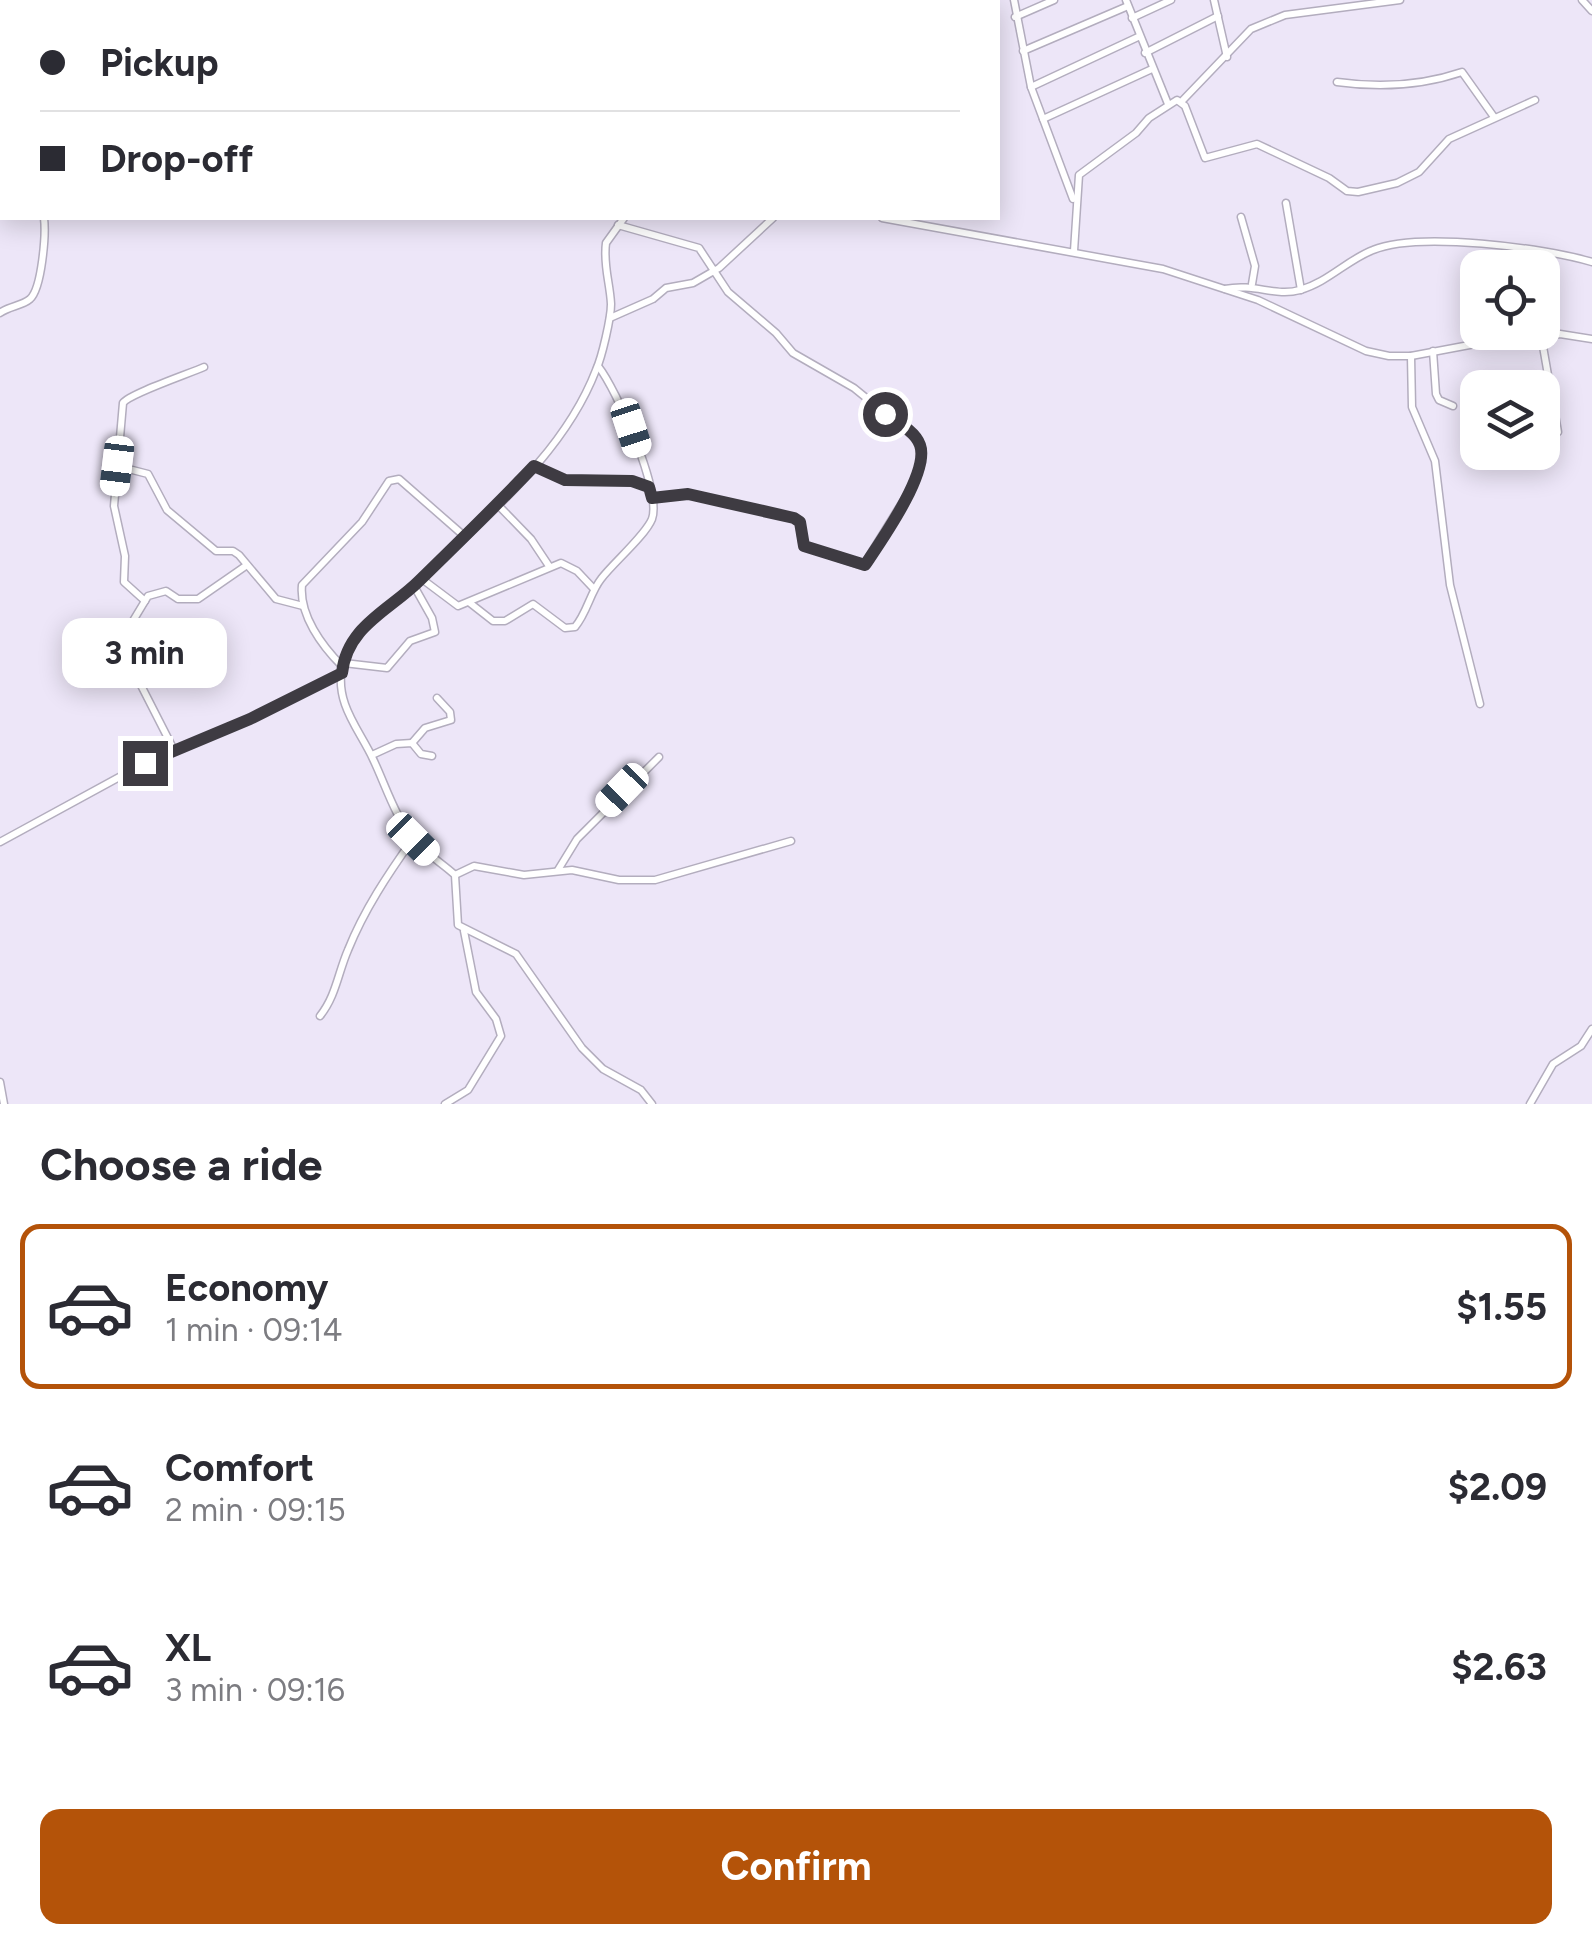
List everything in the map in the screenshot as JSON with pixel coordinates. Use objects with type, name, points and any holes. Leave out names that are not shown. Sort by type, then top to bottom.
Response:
[{"type":"street","points":[[1014,0],[1030,87],[1075,205]]},
{"type":"street","points":[[1015,17],[1054,0]]},
{"type":"street","points":[[1132,18],[1171,0]]},
{"type":"street","points":[[1214,0],[1227,57]]},
{"type":"street","points":[[1074,251],[1080,175],[1168,104],[1182,101],[1251,29],[1323,4],[1400,0]]},
{"type":"street","points":[[1023,51],[1127,3],[1168,104]]},
{"type":"street","points":[[1146,53],[1218,16]]},
{"type":"street","points":[[1030,87],[1138,37]]},
{"type":"street","points":[[1043,119],[1152,69]]},
{"type":"street","points":[[1337,82],[1366,87],[1411,84],[1462,72],[1494,117]]},
{"type":"street","points":[[1182,101],[1206,158],[1258,144],[1352,192],[1396,183],[1419,172],[1441,145],[1535,100]]},
{"type":"street","points":[[1286,203],[1302,290]]},
{"type":"street","points":[[1241,216],[1256,266],[1252,284]]},
{"type":"street","points":[[0,313],[27,301],[35,291],[46,234],[44,220]]},
{"type":"street","points":[[622,220],[604,250],[609,319],[598,366],[559,438],[498,505],[414,586],[371,618],[355,638],[343,667],[348,714],[413,839],[455,875],[456,921],[464,931],[516,954],[582,1048],[603,1069],[642,1090],[652,1104]]},
{"type":"street","points":[[609,319],[653,299],[666,288],[693,283],[728,262],[771,220]]},
{"type":"street","points":[[894,220],[1164,269],[1258,300],[1366,351],[1411,356],[1460,347]]},
{"type":"street","points":[[618,225],[694,245],[728,292],[776,333],[792,353],[844,380],[915,436],[922,462],[906,497],[863,566],[804,546],[800,522],[794,518],[688,494],[652,498]]},
{"type":"street","points":[[1224,289],[1252,284],[1287,293],[1302,290],[1385,246],[1477,243],[1522,250]]},
{"type":"street","points":[[1560,256],[1592,262]]},
{"type":"street","points":[[1560,335],[1592,339]]},
{"type":"street","points":[[1433,351],[1436,394],[1439,400],[1453,406]]},
{"type":"street","points":[[1411,356],[1412,406],[1434,461],[1450,585],[1480,704]]},
{"type":"street","points":[[145,601],[126,588],[124,582],[125,556],[114,506],[127,396],[168,384],[204,366]]},
{"type":"street","points":[[470,603],[489,620],[498,622],[533,604],[570,628],[580,622],[594,589],[648,525],[652,498],[631,428],[617,395],[598,366]]},
{"type":"street","points":[[117,466],[148,474],[167,510],[216,552],[232,551],[276,599],[304,607]]},
{"type":"street","points":[[534,466],[565,480],[632,481],[649,487]]},
{"type":"street","points":[[343,667],[318,636],[304,607],[302,585],[362,522],[393,478],[463,535]]},
{"type":"street","points":[[498,505],[531,539],[549,566]]},
{"type":"street","points":[[174,750],[122,644],[145,601],[156,592],[166,591],[178,599],[198,599],[247,565]]},
{"type":"street","points":[[422,578],[452,605],[470,603],[549,566],[569,565],[594,589]]},
{"type":"street","points":[[0,842],[174,750],[250,719],[343,667],[387,668],[410,641],[435,632],[432,618],[414,586]]},
{"type":"street","points":[[372,756],[396,744],[412,743],[425,728],[451,720],[450,712],[437,698]]},
{"type":"street","points":[[412,743],[421,754],[432,756]]},
{"type":"street","points":[[558,871],[577,839],[659,757]]},
{"type":"street","points":[[320,1016],[373,898],[413,839]]},
{"type":"street","points":[[455,875],[474,866],[524,875],[558,871],[619,880],[671,878],[791,841]]},
{"type":"street","points":[[445,1104],[468,1090],[501,1036],[496,1018],[476,992],[464,931]]},
{"type":"street","points":[[1530,1104],[1553,1064],[1580,1046],[1592,1029]]},
{"type":"street","points":[[0,1082],[4,1104]]},
{"type":"route","points":[[145,763],[250,719],[342,673],[348,651],[371,618],[414,586],[534,466],[577,482],[639,482],[649,487],[652,498],[688,494],[798,519],[804,546],[865,565],[915,482],[922,462],[915,436],[885,414]]}]
